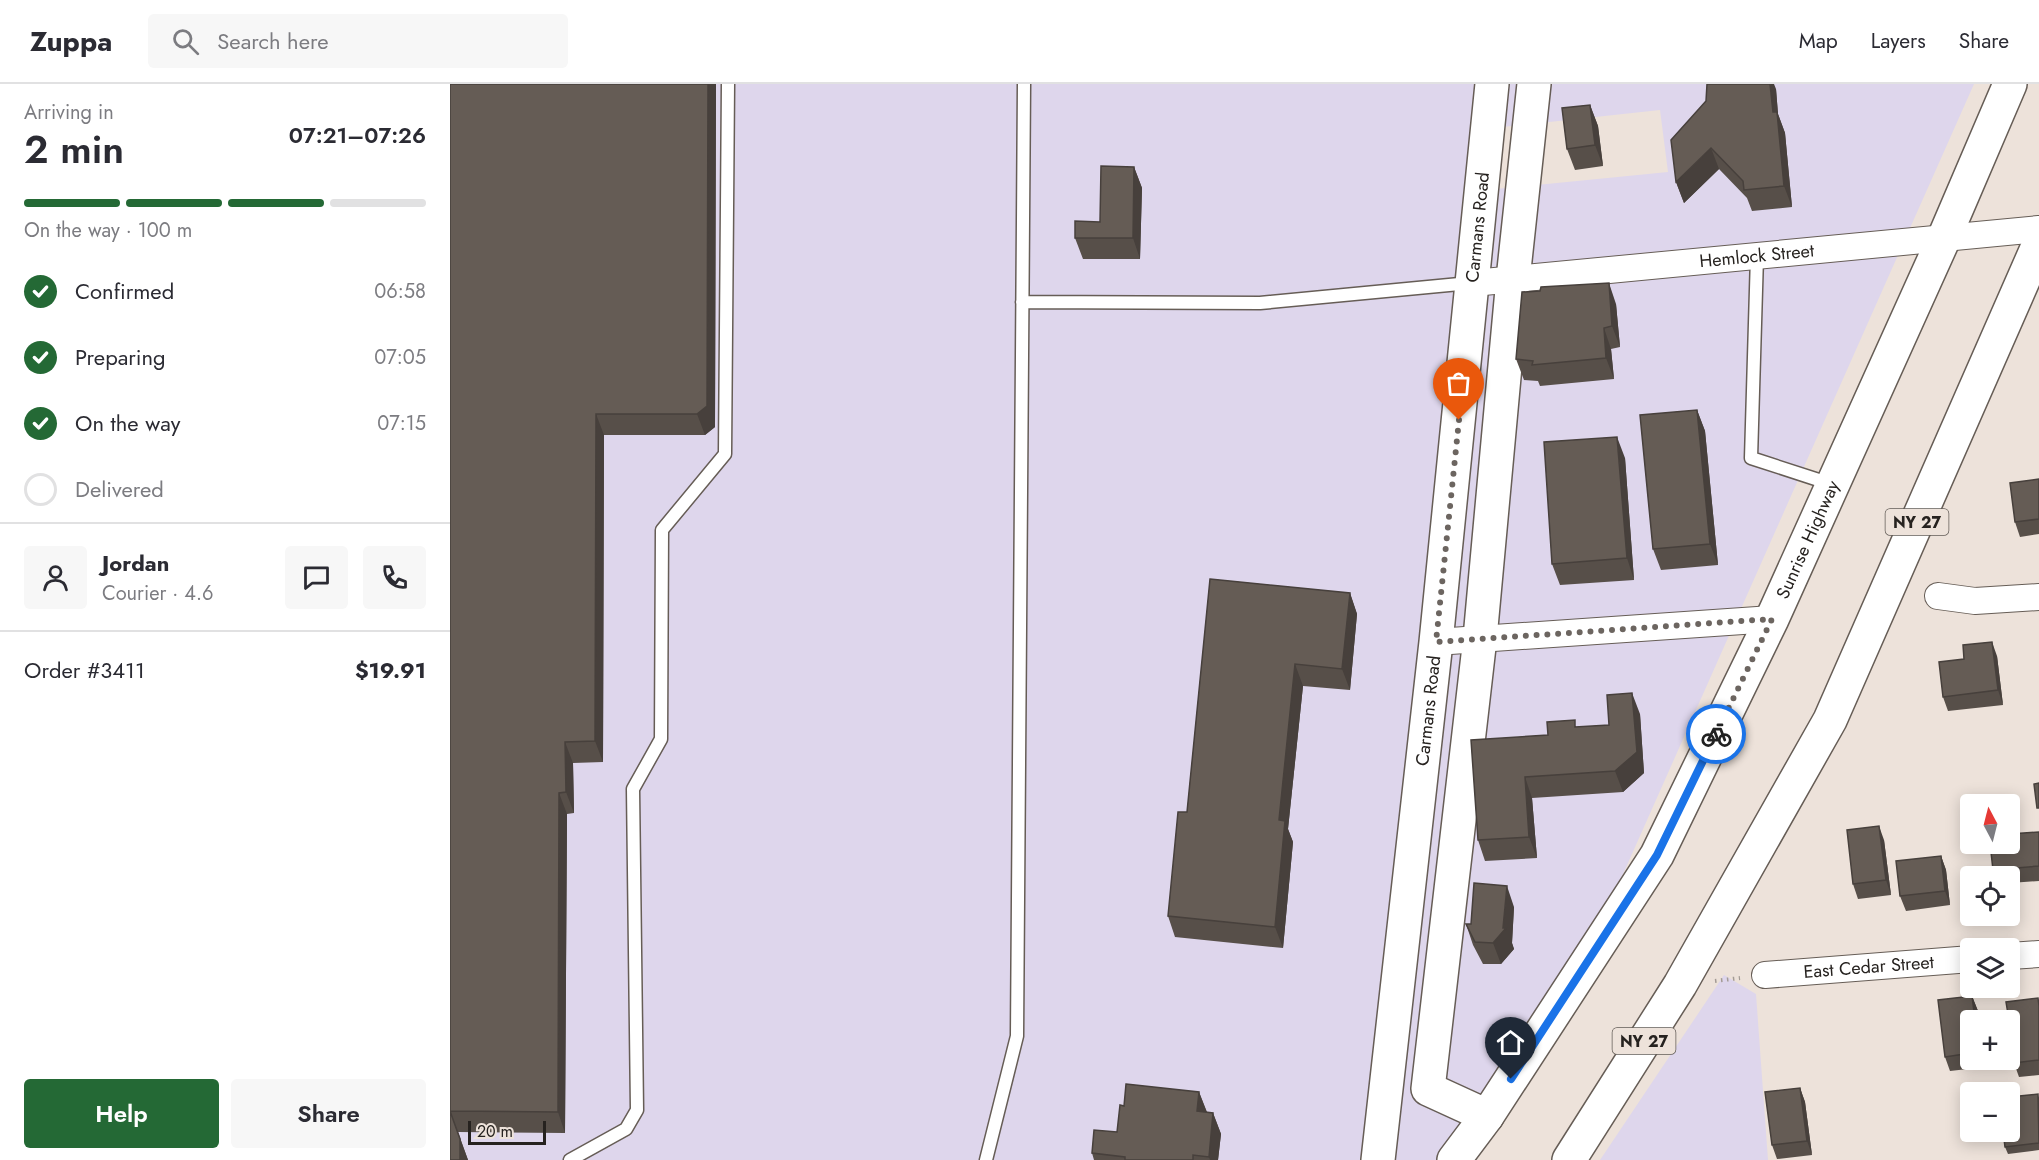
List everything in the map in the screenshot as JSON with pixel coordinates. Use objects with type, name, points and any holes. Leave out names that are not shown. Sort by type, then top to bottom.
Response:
[{"type":"main road","name":"Carmans Road","points":[[1378,1160],[1436,642],[1492,84]]},
{"type":"main road","points":[[1487,1116],[1428,1089],[1480,638],[1513,279],[1534,84]]},
{"type":"main road","name":"Sunrise Highway","points":[[1454,1160],[1487,1116],[1657,855],[1772,619],[1944,238],[2010,84]]},
{"type":"main road","name":"NY 27","points":[[1569,1160],[1680,985],[1830,720],[2039,244]]},
{"type":"street","name":"Hemlock Street","points":[[1473,283],[2039,229]]},
{"type":"street","points":[[1938,596],[1975,601],[2039,597]]},
{"type":"street","points":[[1436,642],[1772,619]]},
{"type":"street","points":[[2020,955],[2039,954]]},
{"type":"street","name":"East Cedar Street","points":[[1765,975],[1960,960]]},
{"type":"lane","points":[[570,1160],[626,1129],[637,1110],[633,789],[661,739],[662,530],[725,454],[728,84]]},
{"type":"lane","points":[[986,1160],[1017,1036],[1024,84]]},
{"type":"lane","points":[[1757,256],[1751,458],[1833,484]]},
{"type":"lane","points":[[1022,302],[1260,303],[1473,283]]},
{"type":"path","points":[[1680,985],[1765,975]]},
{"type":"shaded area","points":[[450,84],[1974,84],[1604,917],[1468,1124],[1437,1160],[450,1160]],"holes":[[[1660,110],[1668,172],[1496,189],[1502,127]]]},
{"type":"shaded area","points":[[1724,975],[1756,994],[1768,1160],[1600,1160]]},
{"type":"building","points":[[450,84],[708,84],[707,406],[697,414],[596,414],[595,741],[565,742],[566,792],[559,793],[558,1112],[450,1111]]},
{"type":"building","points":[[1707,84],[1770,84],[1773,112],[1777,112],[1784,186],[1744,190],[1743,181],[1711,148],[1676,182],[1671,140],[1706,101]]},
{"type":"building","points":[[1590,105],[1595,145],[1567,149],[1562,108]]},
{"type":"building","points":[[1101,166],[1134,167],[1133,238],[1075,238],[1075,221],[1100,222]]},
{"type":"building","points":[[1609,283],[1612,326],[1604,328],[1606,358],[1532,365],[1533,361],[1516,359],[1522,292],[1540,291],[1541,287]]},
{"type":"building","points":[[1697,410],[1710,544],[1653,549],[1640,415]]},
{"type":"building","points":[[1617,437],[1627,558],[1552,564],[1544,442]]},
{"type":"building","points":[[2039,479],[2039,519],[2015,522],[2010,483]]},
{"type":"building","points":[[1210,579],[1350,593],[1342,669],[1295,664],[1279,820],[1285,821],[1275,927],[1168,916],[1178,812],[1187,812]]},
{"type":"building","points":[[1992,642],[1998,690],[1943,697],[1939,662],[1964,659],[1963,645]]},
{"type":"building","points":[[1632,693],[1637,752],[1615,771],[1525,777],[1529,837],[1478,840],[1471,740],[1548,735],[1547,722],[1575,720],[1575,727],[1609,725],[1607,695]]},
{"type":"building","points":[[2039,783],[2039,808],[2037,808],[2034,784]]},
{"type":"building","points":[[1879,826],[1886,880],[1853,884],[1847,830]]},
{"type":"building","points":[[2039,832],[2039,866],[1993,866],[1991,854],[2020,854],[2020,833]]},
{"type":"building","points":[[1941,856],[1945,891],[1900,896],[1896,861]]},
{"type":"building","points":[[1474,883],[1507,886],[1503,928],[1506,928],[1493,943],[1475,942],[1466,924],[1471,924]]},
{"type":"building","points":[[1972,998],[1974,1010],[1960,1010],[1960,1055],[1945,1057],[1938,1000]]},
{"type":"building","points":[[2038,998],[2039,1060],[2020,1062],[2020,1010],[2007,1010],[2006,1002]]},
{"type":"building","points":[[1126,1084],[1199,1092],[1197,1111],[1213,1113],[1209,1157],[1193,1155],[1193,1160],[1125,1160],[1125,1157],[1092,1153],[1094,1130],[1117,1132],[1120,1105],[1124,1106]]},
{"type":"building","points":[[1800,1088],[1807,1141],[1772,1145],[1765,1092]]},
{"type":"building","points":[[2038,1094],[2039,1143],[2005,1147],[2004,1142],[2020,1142],[2020,1096]]},
{"type":"building","points":[[450,1111],[460,1139],[460,1160],[450,1160]]},
{"type":"way so far","points":[[1459,420],[1436,642],[1772,619],[1716,734]]},
{"type":"route","points":[[1511,1079],[1657,855],[1716,734]]}]
